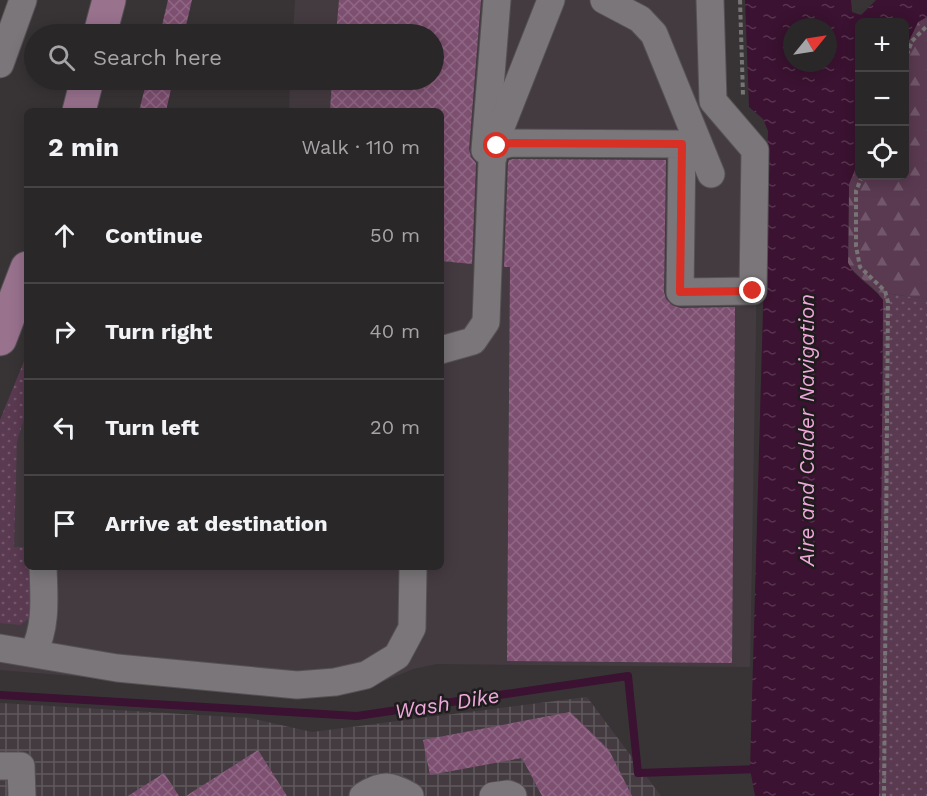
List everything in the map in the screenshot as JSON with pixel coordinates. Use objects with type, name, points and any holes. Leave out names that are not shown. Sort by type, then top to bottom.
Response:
[{"type":"main road","points":[[102,24],[109,0]]},
{"type":"main road","points":[[80,108],[84,90]]},
{"type":"main road","points":[[0,339],[24,276]]},
{"type":"street","points":[[0,64],[23,0]]},
{"type":"street","points":[[497,0],[485,150],[511,143],[682,144],[680,292],[753,291],[754,150],[713,101],[710,0]]},
{"type":"street","points":[[444,349],[473,341],[486,322],[492,160],[501,127],[551,0]]},
{"type":"street","points":[[604,0],[640,19],[654,34],[711,174]]},
{"type":"street","points":[[33,653],[41,639],[44,618],[43,570]]},
{"type":"street","points":[[0,648],[117,668],[297,685],[345,680],[366,675],[397,656],[412,628],[413,570]]},
{"type":"street","points":[[0,766],[21,766],[22,796]]},
{"type":"street","points":[[363,796],[386,786],[410,796]]},
{"type":"street","points":[[493,796],[507,794],[513,796]]},
{"type":"path","points":[[740,0],[743,103]]},
{"type":"path","points":[[909,49],[912,41],[927,26]]},
{"type":"path","points":[[860,180],[856,191],[856,246],[860,267],[885,291],[888,302],[884,796]]},
{"type":"shaded area","points":[[295,0],[713,0],[717,101],[759,151],[750,667],[437,664],[413,669],[363,690],[294,694],[0,670],[0,420],[24,361],[24,570],[444,570],[444,108],[289,108],[290,90],[444,90],[444,24],[294,24]]},
{"type":"shaded area","points":[[587,697],[661,796],[0,796],[0,703],[249,718],[312,732]]},
{"type":"green space","points":[[927,17],[927,299],[877,292],[851,269],[848,263],[849,184],[855,170],[855,180],[909,180],[909,41],[918,22]]},
{"type":"green space","points":[[877,292],[927,299],[927,796],[877,796],[883,300]]},
{"type":"green space","points":[[24,361],[24,419],[17,441],[14,547],[24,547],[24,570],[40,570],[30,618],[20,625],[0,623],[0,420]]},
{"type":"water","name":"Aire and Calder Navigation","points":[[745,0],[851,0],[852,12],[861,15],[876,0],[927,0],[927,17],[918,22],[909,41],[909,18],[855,18],[855,170],[849,184],[848,263],[883,300],[879,796],[755,796],[750,769],[768,131],[763,119],[749,107]]},
{"type":"building","points":[[168,0],[192,0],[186,24],[162,24]]},
{"type":"building","points":[[339,0],[481,0],[469,149],[476,163],[472,264],[444,261],[444,108],[330,108],[331,90],[444,90],[444,24],[337,24]]},
{"type":"building","points":[[144,90],[171,90],[167,108],[140,108]]},
{"type":"building","points":[[513,159],[666,160],[664,292],[666,299],[672,305],[680,308],[735,307],[732,663],[507,661],[510,267],[504,267],[508,163]]},
{"type":"building","points":[[570,712],[609,750],[632,796],[542,796],[522,758],[430,775],[423,740]]},
{"type":"building","points":[[258,750],[287,796],[186,796]]},
{"type":"building","points":[[164,773],[179,796],[128,796]]},
{"type":"waterway","name":"Wash Dike","points":[[0,695],[357,716],[628,676],[638,773],[760,769]]},
{"type":"route","points":[[497,146],[511,143],[682,144],[680,292],[753,291]]}]
